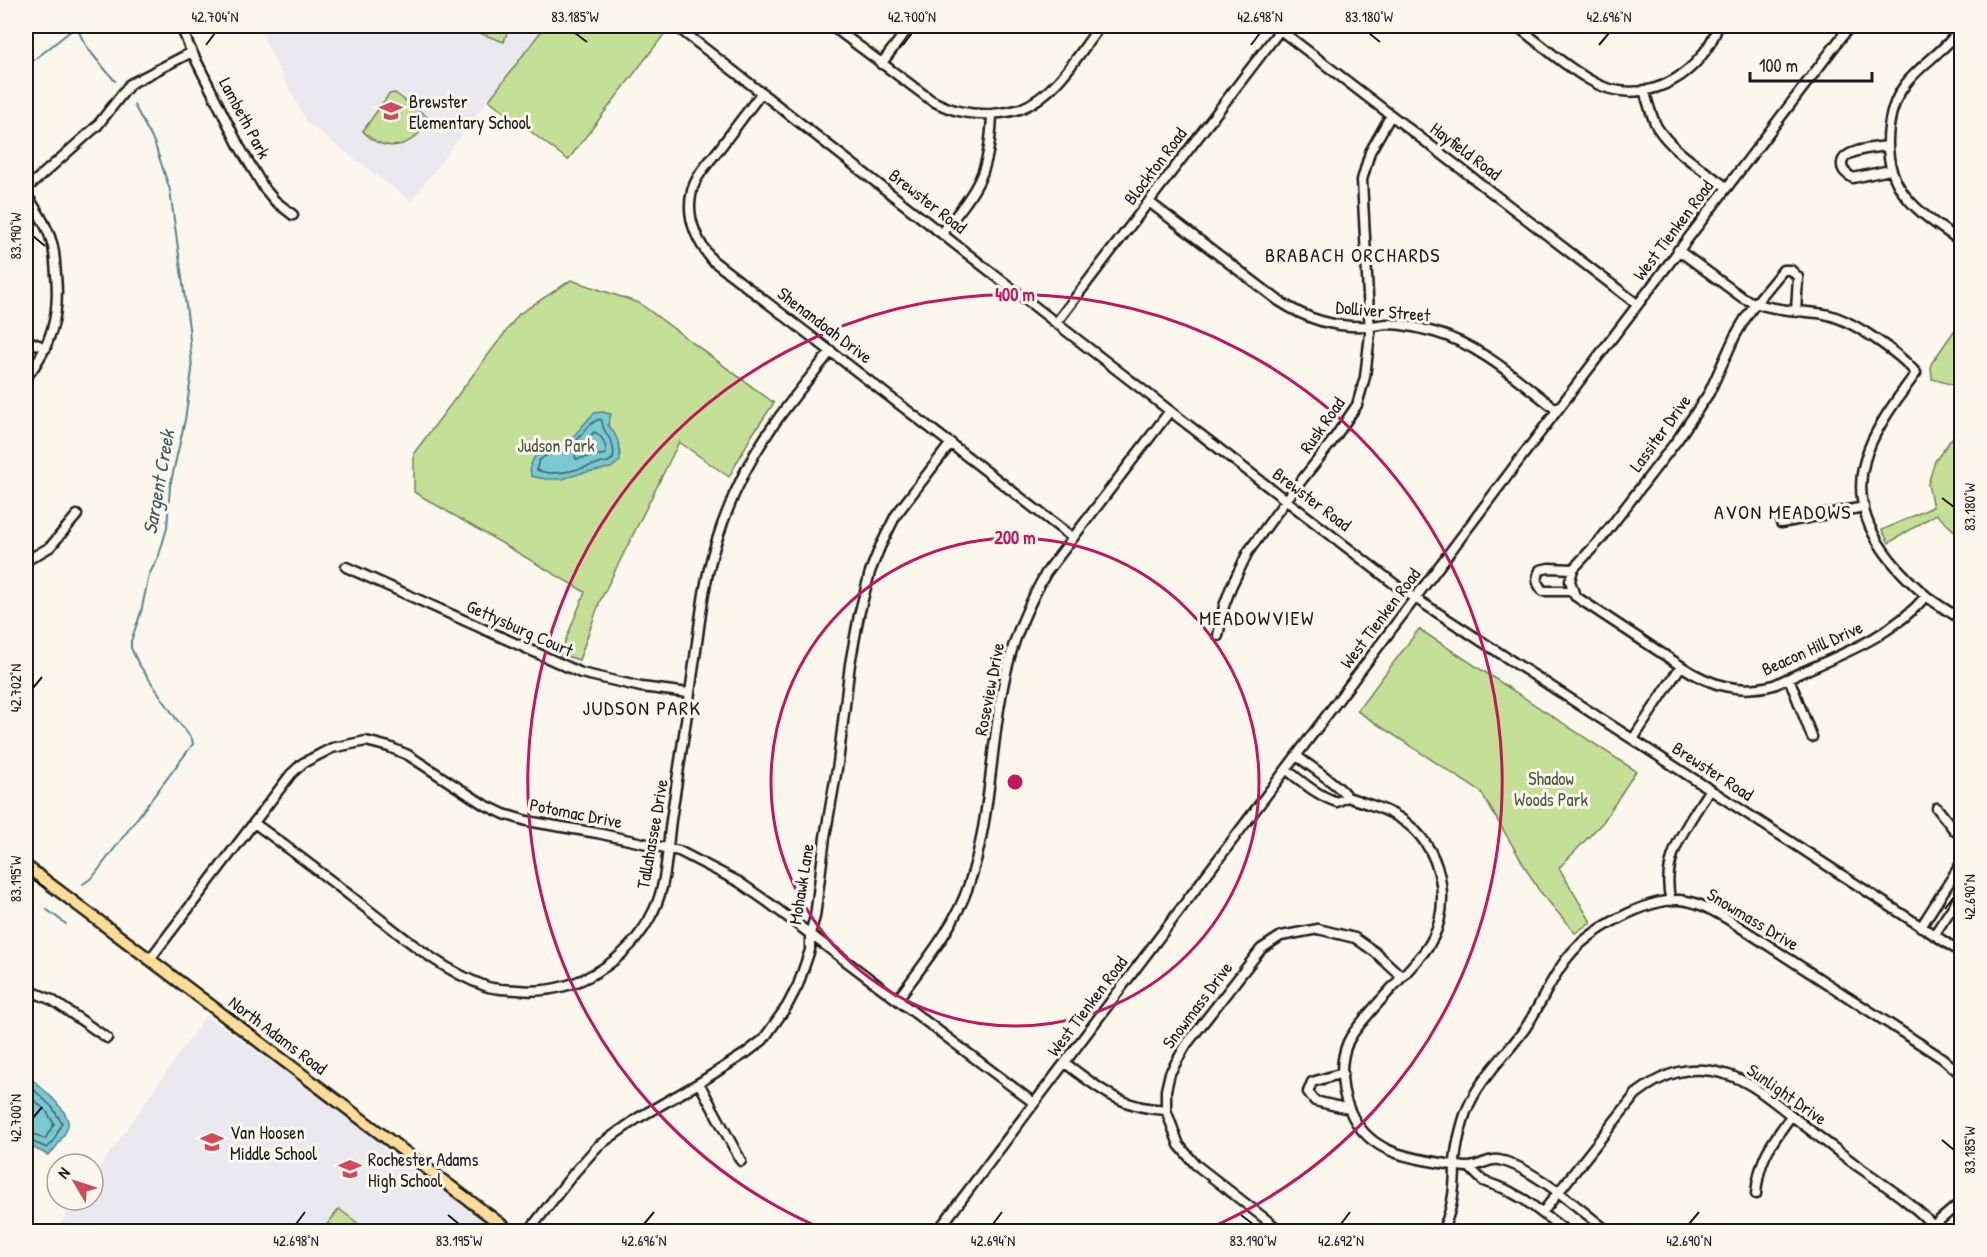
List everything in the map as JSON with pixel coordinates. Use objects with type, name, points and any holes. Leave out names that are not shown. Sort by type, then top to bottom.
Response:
[{"type":"main road","name":"North Adams Road","points":[[26,866],[511,1232]]},
{"type":"street","name":"Lambeth Park","points":[[181,26],[239,146],[264,188],[275,201],[293,215]]},
{"type":"street","name":"Brewster Road","points":[[676,26],[1056,323],[1416,598],[1962,953]]},
{"type":"street","points":[[832,26],[931,100],[947,109],[974,115],[1018,110],[1034,103],[1067,70],[1100,26]]},
{"type":"street","points":[[881,64],[910,26]]},
{"type":"street","points":[[1517,26],[1553,54],[1602,86],[1621,92],[1644,90],[1678,79],[1691,68],[1708,47],[1718,26]]},
{"type":"street","name":"West Tienken Road","points":[[937,1232],[1637,304],[1850,26]]},
{"type":"street","points":[[1962,26],[1946,47],[1907,82],[1895,101],[1887,146],[1890,170],[1912,205],[1962,242]]},
{"type":"street","name":"Hayfield Road","points":[[1278,28],[1637,304]]},
{"type":"street","name":"Blockton Road","points":[[1056,323],[1278,28]]},
{"type":"street","points":[[26,189],[94,128],[130,84],[192,51]]},
{"type":"street","points":[[1644,90],[1657,125],[1665,137],[1726,188]]},
{"type":"street","name":"Shenandoah Drive","points":[[762,92],[700,173],[692,190],[690,204],[693,229],[712,261],[1073,538]]},
{"type":"street","points":[[942,233],[977,187],[983,175],[991,144],[992,114]]},
{"type":"street","name":"Rusk Road","points":[[1218,636],[1224,606],[1238,569],[1248,552],[1357,405],[1365,377],[1370,326],[1362,180],[1370,152],[1391,115]]},
{"type":"street","points":[[1887,146],[1851,153],[1842,162],[1846,174],[1853,178],[1890,170]]},
{"type":"street","points":[[26,194],[49,235],[55,257],[57,286],[56,316],[51,334],[46,348],[26,378]]},
{"type":"street","name":"Dolliver Street","points":[[1149,202],[1299,314],[1318,321],[1370,326],[1388,324],[1409,326],[1447,336],[1466,344],[1488,358],[1557,410]]},
{"type":"street","points":[[1678,250],[1743,298],[1755,304],[1841,319],[1885,346],[1916,373],[1880,426],[1870,447],[1863,471],[1864,507],[1868,524],[1877,543],[1893,565],[1926,596],[1962,620]]},
{"type":"street","name":"Lassiter Drive","points":[[1573,569],[1607,531],[1678,439],[1709,393],[1735,336],[1755,304],[1783,270],[1791,270],[1798,277],[1796,312]]},
{"type":"street","points":[[26,340],[46,348]]},
{"type":"street","name":"Tallahassee Drive","points":[[254,823],[447,968],[478,983],[498,990],[532,993],[580,981],[614,961],[630,946],[654,909],[669,849],[689,693],[707,577],[716,544],[742,478],[767,434],[831,351]]},
{"type":"street","name":"Roseview Drive","points":[[898,999],[949,926],[968,888],[981,841],[1004,684],[1017,633],[1030,603],[1046,573],[1170,411]]},
{"type":"street","name":"Mohawk Lane","points":[[528,1232],[598,1146],[638,1118],[746,1053],[763,1040],[787,1006],[810,950],[810,933],[815,917],[825,837],[838,763],[850,664],[870,572],[879,547],[896,515],[951,443]]},
{"type":"street","points":[[1781,523],[1864,507]]},
{"type":"street","points":[[26,561],[50,547],[77,515]]},
{"type":"street","name":"Gettysburg Court","points":[[346,567],[580,673],[641,687],[689,693]]},
{"type":"street","points":[[1572,591],[1543,591],[1536,578],[1540,570],[1550,567],[1573,569],[1570,581],[1575,596],[1681,666],[1633,739]]},
{"type":"street","name":"Beacon Hill Drive","points":[[1681,666],[1699,678],[1715,684],[1743,690],[1757,690],[1774,685],[1890,630],[1912,612],[1926,596]]},
{"type":"street","points":[[1789,678],[1812,737]]},
{"type":"street","name":"Potomac Drive","points":[[150,959],[291,774],[303,763],[332,748],[366,741],[408,755],[483,804],[504,814],[527,821],[669,849],[689,856],[739,882],[1034,1103]]},
{"type":"street","points":[[1297,756],[1344,790],[1347,797]]},
{"type":"street","points":[[1287,770],[1330,800],[1337,802],[1347,797],[1377,807],[1409,824],[1421,836],[1439,868],[1442,896],[1440,918],[1426,950],[1362,1022],[1349,1040],[1343,1060],[1344,1089],[1350,1109],[1366,1135],[1384,1149],[1420,1160],[1469,1167],[1497,1159],[1530,1175],[1558,1193],[1609,1232]]},
{"type":"street","points":[[1671,901],[1669,872],[1679,837],[1710,789]]},
{"type":"street","points":[[1937,808],[1955,831],[1962,836]]},
{"type":"street","points":[[1921,927],[1962,862]]},
{"type":"street","points":[[1934,935],[1962,891],[1949,882]]},
{"type":"street","name":"Snowmass Drive","points":[[1441,1232],[1454,1186],[1455,1165],[1465,1114],[1484,1078],[1526,1026],[1556,974],[1572,952],[1591,934],[1638,910],[1679,900],[1698,904],[1726,918],[1942,1058],[1962,1075]]},
{"type":"street","name":"Snowmass Drive","points":[[1282,1232],[1195,1164],[1179,1145],[1166,1110],[1166,1090],[1170,1073],[1178,1057],[1261,949],[1281,936],[1318,929],[1355,938],[1375,951],[1402,977]]},
{"type":"street","points":[[26,989],[52,1000],[107,1038]]},
{"type":"street","points":[[1065,1063],[1119,1101],[1135,1107],[1166,1110]]},
{"type":"street","name":"Sunlight Drive","points":[[1542,1213],[1636,1094],[1650,1083],[1669,1074],[1691,1069],[1728,1074],[1746,1083],[1885,1186],[1935,1229]]},
{"type":"street","points":[[1343,1073],[1312,1082],[1308,1092],[1315,1101],[1350,1109]]},
{"type":"street","points":[[699,1083],[741,1161]]},
{"type":"street","points":[[1756,1194],[1757,1178],[1766,1150],[1791,1116]]},
{"type":"street","points":[[1469,1167],[1483,1181],[1525,1200],[1567,1232]]},
{"type":"street","points":[[1935,1229],[1962,1201]]},
{"type":"shaded area","name":"Brewster Elementary School","points":[[257,26],[545,26],[411,201],[307,123]]},
{"type":"shaded area","name":"Van Hoosen Middle School","points":[[206,1015],[333,1107],[497,1231],[55,1232],[69,1212],[105,1212],[105,1160]]},
{"type":"green space","points":[[485,26],[509,26],[504,42],[482,34]]},
{"type":"green space","points":[[545,26],[666,26],[669,28],[568,160],[489,100]]},
{"type":"green space","points":[[395,93],[429,118],[416,136],[399,145],[390,146],[372,139],[363,131],[389,94]]},
{"type":"green space","name":"Judson Park","points":[[571,280],[639,303],[774,403],[752,435],[729,477],[679,442],[600,601],[579,660],[560,654],[585,592],[414,492],[414,453],[519,314]]},
{"type":"green space","points":[[1961,321],[1962,387],[1932,379],[1931,364]]},
{"type":"green space","points":[[1961,426],[1961,537],[1936,514],[1889,543],[1882,530],[1933,507],[1928,484],[1935,461]]},
{"type":"green space","name":"Shadow Woods Park","points":[[1419,629],[1636,771],[1603,822],[1559,868],[1591,922],[1575,933],[1538,889],[1481,792],[1357,711]]},
{"type":"green space","points":[[339,1209],[368,1231],[322,1231]]},
{"type":"water","points":[[594,413],[611,414],[608,425],[618,442],[620,461],[611,468],[562,479],[531,476],[532,461],[535,456],[551,448],[565,446]]},
{"type":"water","points":[[26,1075],[64,1112],[68,1126],[51,1152],[45,1154],[26,1144]]},
{"type":"waterway","name":"Sargent Creek","points":[[77,26],[88,48],[115,81]]},
{"type":"waterway","points":[[26,63],[34,60],[77,26]]},
{"type":"waterway","name":"Sargent Creek","points":[[83,884],[93,877],[193,744],[192,739],[138,663],[131,648],[149,575],[159,555],[167,528],[170,486],[185,420],[192,370],[189,328],[170,190],[154,142],[134,105]]},
{"type":"waterway","points":[[46,909],[66,924]]},
{"type":"place","name":"Brewster Elementary School","points":[[391,111]]},
{"type":"place","name":"Van Hoosen Middle School","points":[[212,1142]]},
{"type":"place","name":"Rochester Adams High School","points":[[350,1169]]},
{"type":"district","name":"BRABACH ORCHARDS","points":[[1353,254]]},
{"type":"district","name":"AVON MEADOWS","points":[[1783,511]]},
{"type":"district","name":"MEADOWVIEW","points":[[1257,617]]},
{"type":"district","name":"JUDSON PARK","points":[[642,707]]}]
